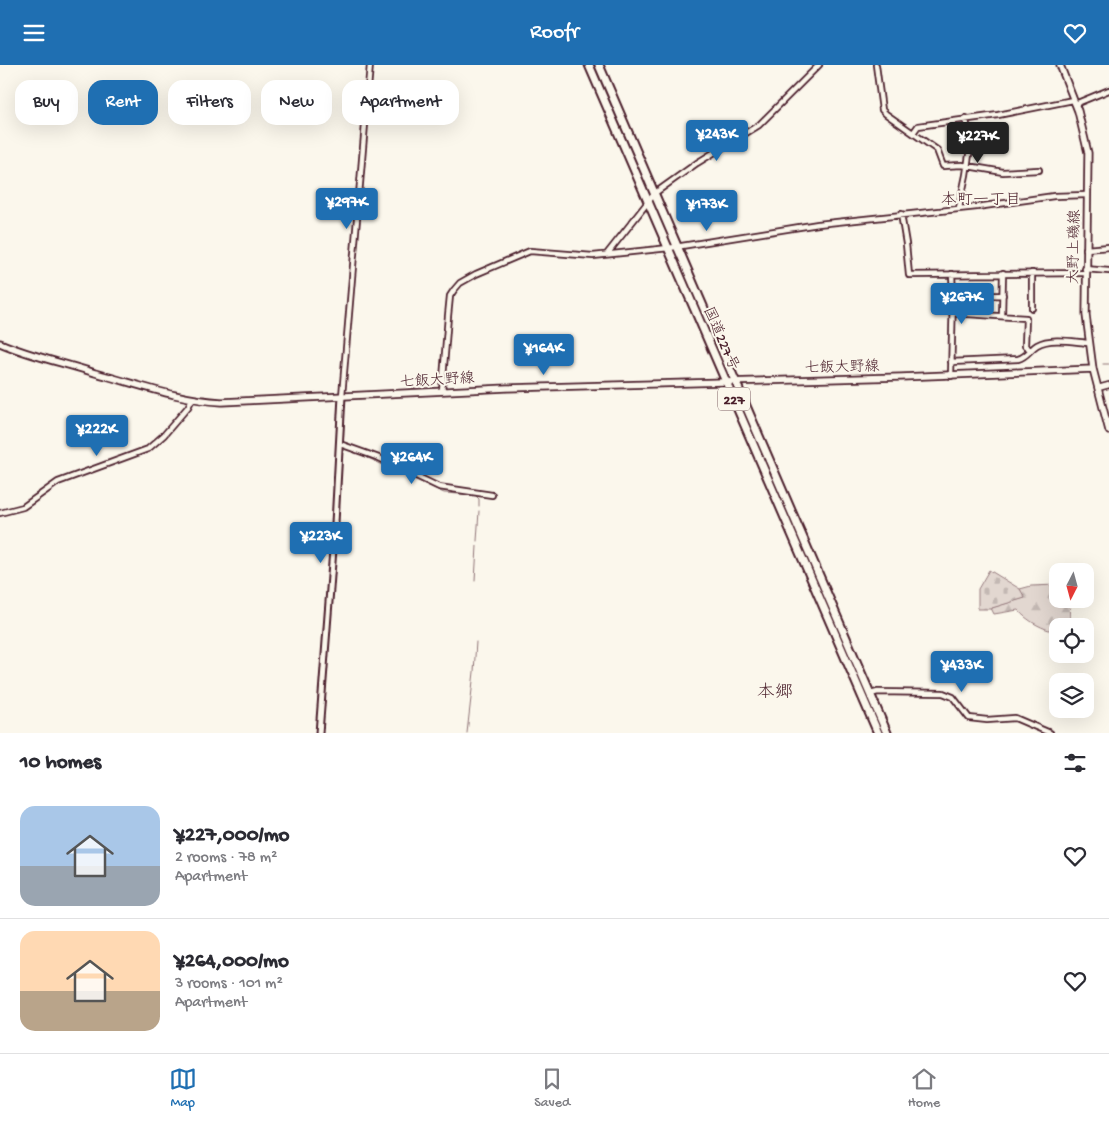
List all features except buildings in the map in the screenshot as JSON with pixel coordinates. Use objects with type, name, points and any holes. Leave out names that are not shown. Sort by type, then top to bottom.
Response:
[{"type":"highway","name":"国道227号","points":[[590,65],[878,733]]},
{"type":"highway","name":"国道227号","points":[[599,65],[887,733]]},
{"type":"main road","name":"大野上磯線","points":[[1060,65],[1084,132],[1088,153],[1085,301],[1093,369],[1098,388],[1106,405],[1109,431]]},
{"type":"main road","name":"七飯大野線","points":[[0,343],[27,353],[192,399],[222,402],[507,388],[951,376],[1093,369]]},
{"type":"street","points":[[319,733],[342,396],[370,65]]},
{"type":"street","points":[[607,254],[655,193],[697,163],[759,125],[819,65]]},
{"type":"street","points":[[876,65],[882,109],[886,115],[937,150],[943,166],[962,165],[1003,172],[1039,170]]},
{"type":"street","points":[[913,133],[918,126],[1074,102],[1109,90]]},
{"type":"street","points":[[959,208],[970,148],[966,118]]},
{"type":"street","points":[[442,391],[450,296],[460,283],[476,274],[530,251],[593,256],[678,247],[800,227],[901,214],[1011,203],[1054,196],[1087,195]]},
{"type":"street","points":[[901,214],[909,275],[1109,271]]},
{"type":"street","points":[[1086,249],[1109,247]]},
{"type":"street","points":[[1002,316],[1003,273]]},
{"type":"street","points":[[1032,273],[1032,308]]},
{"type":"street","points":[[951,376],[952,274]]},
{"type":"street","points":[[953,297],[1003,295]]},
{"type":"street","points":[[952,313],[1026,318],[1025,345],[1031,350]]},
{"type":"street","points":[[951,363],[1018,359],[1027,355],[1037,345],[1049,341],[1089,343]]},
{"type":"street","points":[[1098,388],[1109,385]]},
{"type":"street","points":[[0,513],[23,507],[58,482],[148,449],[170,428],[188,407],[192,399]]},
{"type":"street","points":[[340,444],[379,459],[439,487],[492,495]]},
{"type":"street","points":[[859,691],[870,694],[878,692],[942,693],[950,695],[969,718],[987,720],[1016,718],[1050,733]]},
{"type":"green space","points":[[989,570],[1020,589],[1025,598],[992,609],[978,609],[978,589]]},
{"type":"green space","points":[[1049,585],[1049,608],[1069,608],[1070,618],[1049,618],[1049,630],[1026,618],[1018,610],[994,614],[991,608],[1024,598],[1020,589],[1031,586]]},
{"type":"waterway","points":[[1103,364],[1109,364]]},
{"type":"waterway","points":[[355,452],[444,493],[475,495],[479,499],[479,506]]},
{"type":"waterway","points":[[477,541],[479,511]]},
{"type":"waterway","points":[[475,581],[477,546]]},
{"type":"waterway","points":[[467,733],[476,642]]},
{"type":"district","name":"本町一丁目","points":[[981,198]]},
{"type":"district","name":"本郷","points":[[775,691]]}]
